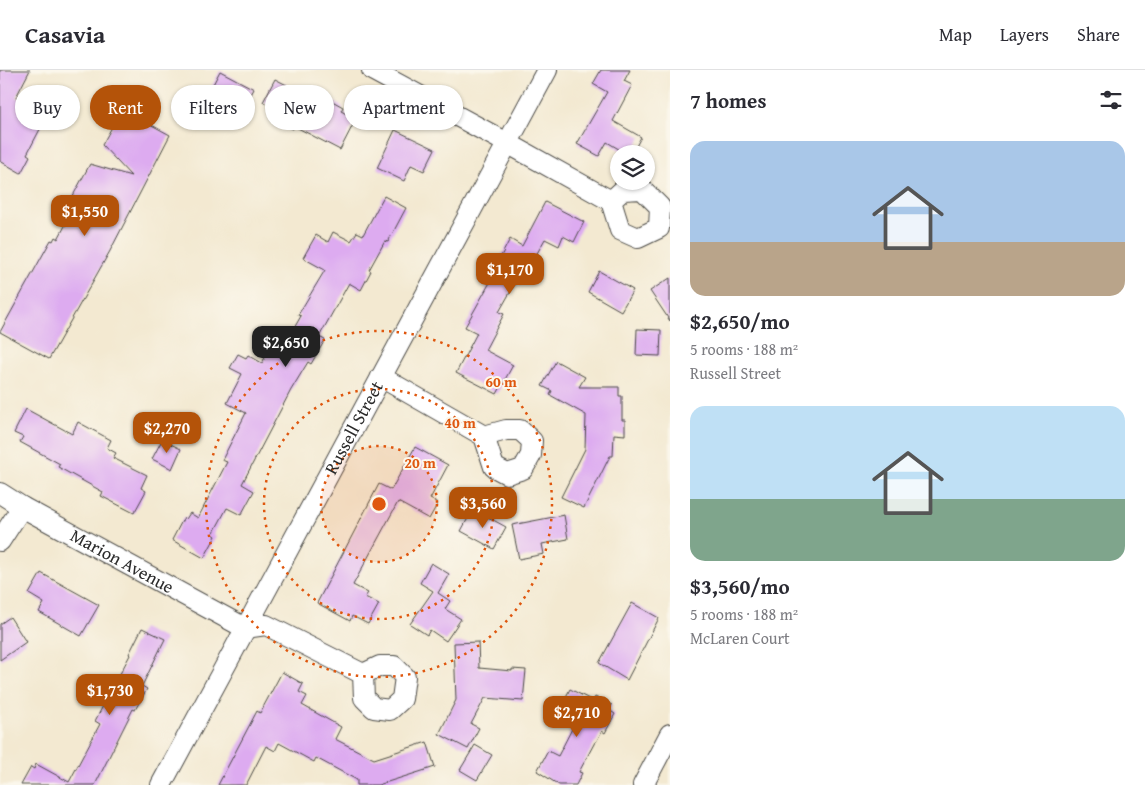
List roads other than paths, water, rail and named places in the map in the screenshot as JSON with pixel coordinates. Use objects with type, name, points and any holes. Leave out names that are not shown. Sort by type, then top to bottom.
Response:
[{"type":"street","points":[[372,70],[509,144],[610,202]]},
{"type":"street","name":"Russell Street","points":[[161,785],[509,144],[547,70]]},
{"type":"street","points":[[381,377],[484,436]]},
{"type":"street","name":"Marion Avenue","points":[[0,493],[22,507],[245,628]]},
{"type":"street","points":[[0,540],[22,507]]},
{"type":"street","points":[[245,628],[266,625],[363,674]]},
{"type":"street","points":[[642,785],[670,734]]}]
